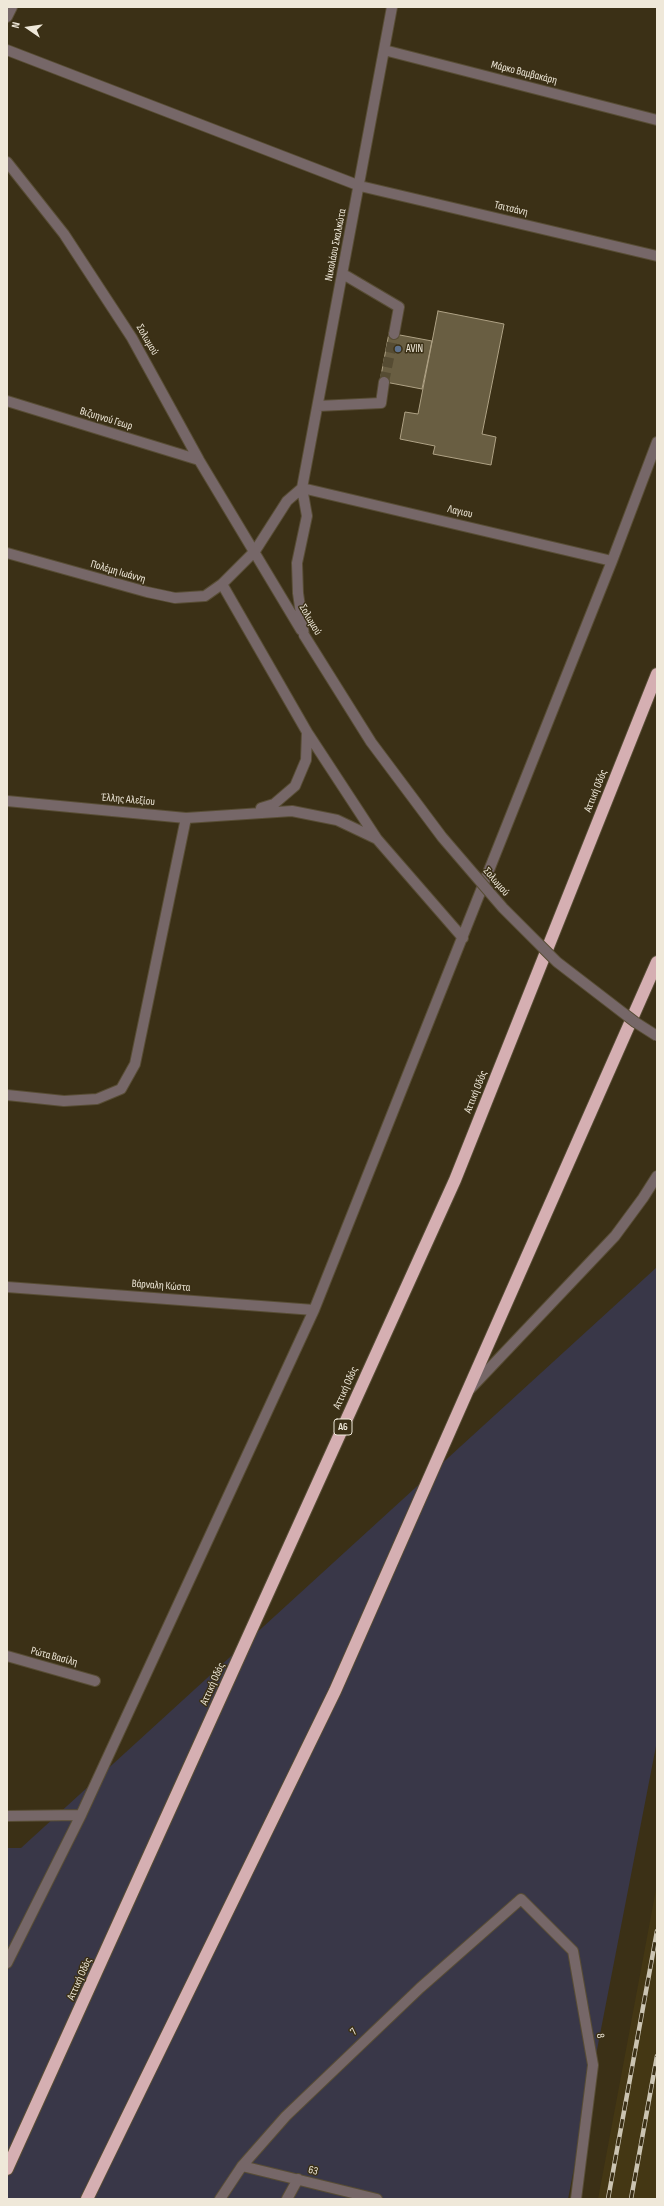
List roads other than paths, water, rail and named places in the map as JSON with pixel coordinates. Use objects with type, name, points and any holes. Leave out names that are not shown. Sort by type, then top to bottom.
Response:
[{"type":"highway","name":"Αττική Οδός","points":[[7,2169],[455,1180],[657,674]]},
{"type":"highway","points":[[88,2199],[335,1691],[657,962]]},
{"type":"street","points":[[7,17],[12,7]]},
{"type":"street","name":"Νικολάου Σκαλκώτα","points":[[304,635],[298,594],[297,563],[307,516],[302,488],[360,186],[392,7]]},
{"type":"street","name":"Τσιτσάνη","points":[[7,50],[360,186],[657,256]]},
{"type":"street","name":"Μάρκο Βαμβακάρη","points":[[384,50],[657,120]]},
{"type":"street","name":"Σολωμού","points":[[7,162],[64,234],[132,338],[199,460],[255,551],[304,635],[371,742],[442,837],[503,908],[558,962],[635,1022],[657,1036]]},
{"type":"street","points":[[343,274],[399,307],[394,334]]},
{"type":"street","points":[[318,406],[381,402],[384,382]]},
{"type":"street","name":"Βιζυηνού Γεωρ","points":[[7,401],[199,460]]},
{"type":"street","points":[[7,1963],[81,1815],[314,1310],[463,938],[657,442]]},
{"type":"street","points":[[255,551],[287,501],[302,488]]},
{"type":"street","name":"Λαγιου","points":[[302,488],[612,560]]},
{"type":"street","name":"Πολέμη Ιωάννη","points":[[7,553],[147,592],[175,598],[205,596],[222,584],[255,551]]},
{"type":"street","points":[[222,584],[307,732],[378,840],[463,938]]},
{"type":"street","name":"Έλλης Αλεξίου","points":[[247,812],[274,804],[294,786],[306,760],[307,732]]},
{"type":"street","name":"Έλλης Αλεξίου","points":[[7,801],[186,818],[247,812],[292,811],[337,820],[378,840]]},
{"type":"street","points":[[7,1095],[64,1101],[97,1100],[122,1089],[135,1064],[186,818]]},
{"type":"street","points":[[466,1393],[610,1242],[644,1198],[657,1176]]},
{"type":"street","name":"Βάρναλη Κώστα","points":[[7,1287],[314,1310]]},
{"type":"street","name":"Ρώτα Βασίλη","points":[[7,1656],[95,1681]]},
{"type":"street","points":[[7,1816],[81,1815]]},
{"type":"street","name":"7","points":[[220,2199],[242,2166],[286,2116],[343,2059],[449,1961],[521,1899]]},
{"type":"street","name":"8","points":[[521,1899],[573,1951],[593,2065],[576,2199]]},
{"type":"street","name":"63","points":[[242,2166],[377,2199]]},
{"type":"street","points":[[287,2199],[298,2180]]},
{"type":"tunnel","points":[[384,382],[394,334]]},
{"type":"railway","points":[[608,2199],[657,1931]]},
{"type":"railway","points":[[631,2199],[657,2056]]},
{"type":"place","name":"AVIN","points":[[398,349]]}]
